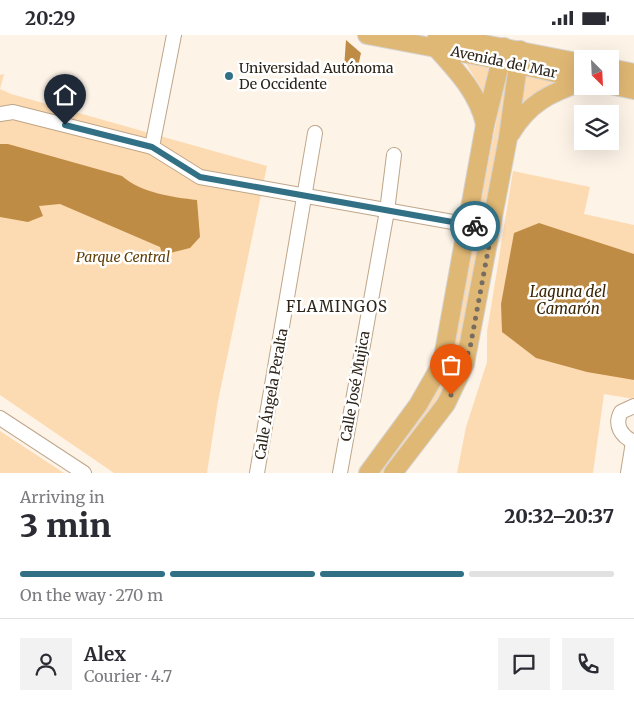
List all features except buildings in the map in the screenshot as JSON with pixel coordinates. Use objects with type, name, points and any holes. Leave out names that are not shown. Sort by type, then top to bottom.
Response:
[{"type":"main road","name":"Avenida del Mar","points":[[367,35],[436,42],[511,56],[574,62]]},
{"type":"main road","points":[[436,42],[469,87],[482,110],[485,125]]},
{"type":"main road","name":"Avenida del Mar","points":[[511,56],[574,78]]},
{"type":"main road","points":[[368,473],[418,405],[442,363],[485,125],[511,56]]},
{"type":"main road","points":[[393,473],[446,404],[465,364],[508,138],[511,56]]},
{"type":"main road","points":[[619,70],[634,73]]},
{"type":"main road","points":[[508,138],[526,111],[536,103],[574,85]]},
{"type":"main road","points":[[619,87],[634,90]]},
{"type":"street","points":[[152,147],[174,35]]},
{"type":"street","points":[[0,113],[13,112],[152,147],[200,177],[492,229]]},
{"type":"street","name":"Calle Ángela Peralta","points":[[256,473],[306,196],[315,133]]},
{"type":"street","name":"Calle José Mujica","points":[[340,473],[387,211],[394,155]]},
{"type":"street","points":[[628,473],[634,442],[621,431],[618,421],[620,411],[634,406]]},
{"type":"street","points":[[0,418],[84,473]]},
{"type":"green space","points":[[465,62],[498,68],[488,100]]},
{"type":"green space","points":[[4,74],[0,89],[0,75]]},
{"type":"green space","points":[[523,74],[559,82],[521,107]]},
{"type":"green space","points":[[505,75],[513,78],[489,218],[483,221],[478,217]]},
{"type":"green space","name":"Parque Central","points":[[0,89],[11,94],[267,166],[218,401],[207,473],[114,473],[0,395]]},
{"type":"green space","points":[[513,171],[590,187],[584,214],[634,225],[634,399],[604,394],[593,473],[457,473],[466,427],[487,362],[487,332]]},
{"type":"green space","points":[[470,244],[483,247],[455,369],[429,417],[389,473],[378,473],[420,417]]},
{"type":"green space","points":[[0,431],[64,473],[0,473]]},
{"type":"water","points":[[346,40],[361,53],[357,71],[344,68]]},
{"type":"water","points":[[0,144],[8,144],[122,176],[138,187],[157,193],[197,200],[200,237],[190,248],[166,254],[162,253],[160,247],[60,204],[39,206],[43,216],[28,222],[0,217]]},
{"type":"water","name":"Laguna del Camarón","points":[[539,223],[634,254],[634,380],[587,372],[536,358],[502,332],[501,304],[514,233]]},
{"type":"way so far","points":[[451,395],[470,348],[492,229],[475,226]]},
{"type":"place","name":"Universidad Autónoma De Occidente","points":[[229,76]]},
{"type":"district","name":"FLAMINGOS","points":[[337,306]]},
{"type":"route","points":[[65,125],[152,147],[200,177],[475,226]]}]
